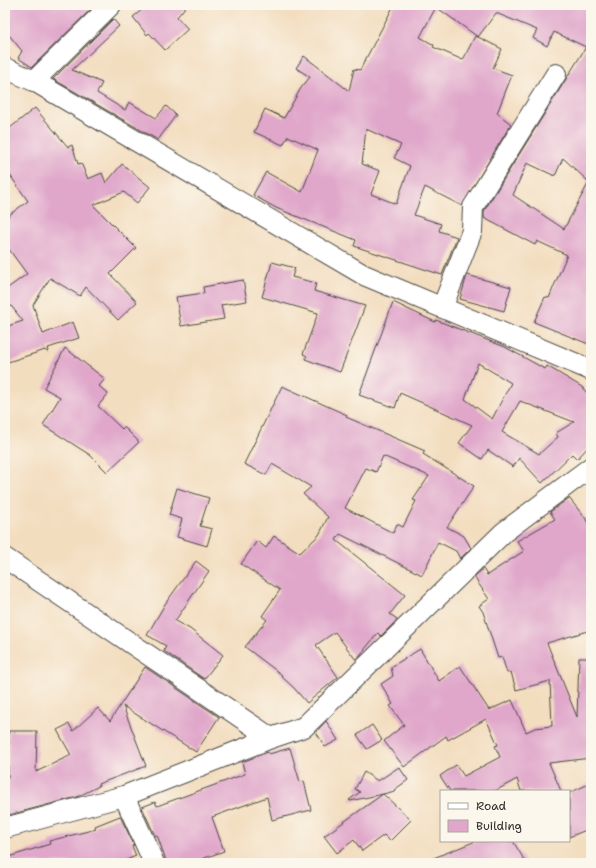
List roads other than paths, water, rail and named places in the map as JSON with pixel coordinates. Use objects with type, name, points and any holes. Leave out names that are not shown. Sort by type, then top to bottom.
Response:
[{"type":"street","points":[[34,81],[111,5]]},
{"type":"street","points":[[5,68],[34,81],[364,275],[591,370]]},
{"type":"street","points":[[442,308],[472,231],[473,206],[556,74]]},
{"type":"street","points":[[5,828],[124,796],[271,738],[304,727],[504,532],[591,467]]},
{"type":"street","points":[[5,558],[271,738]]},
{"type":"street","points":[[124,796],[154,863]]}]
